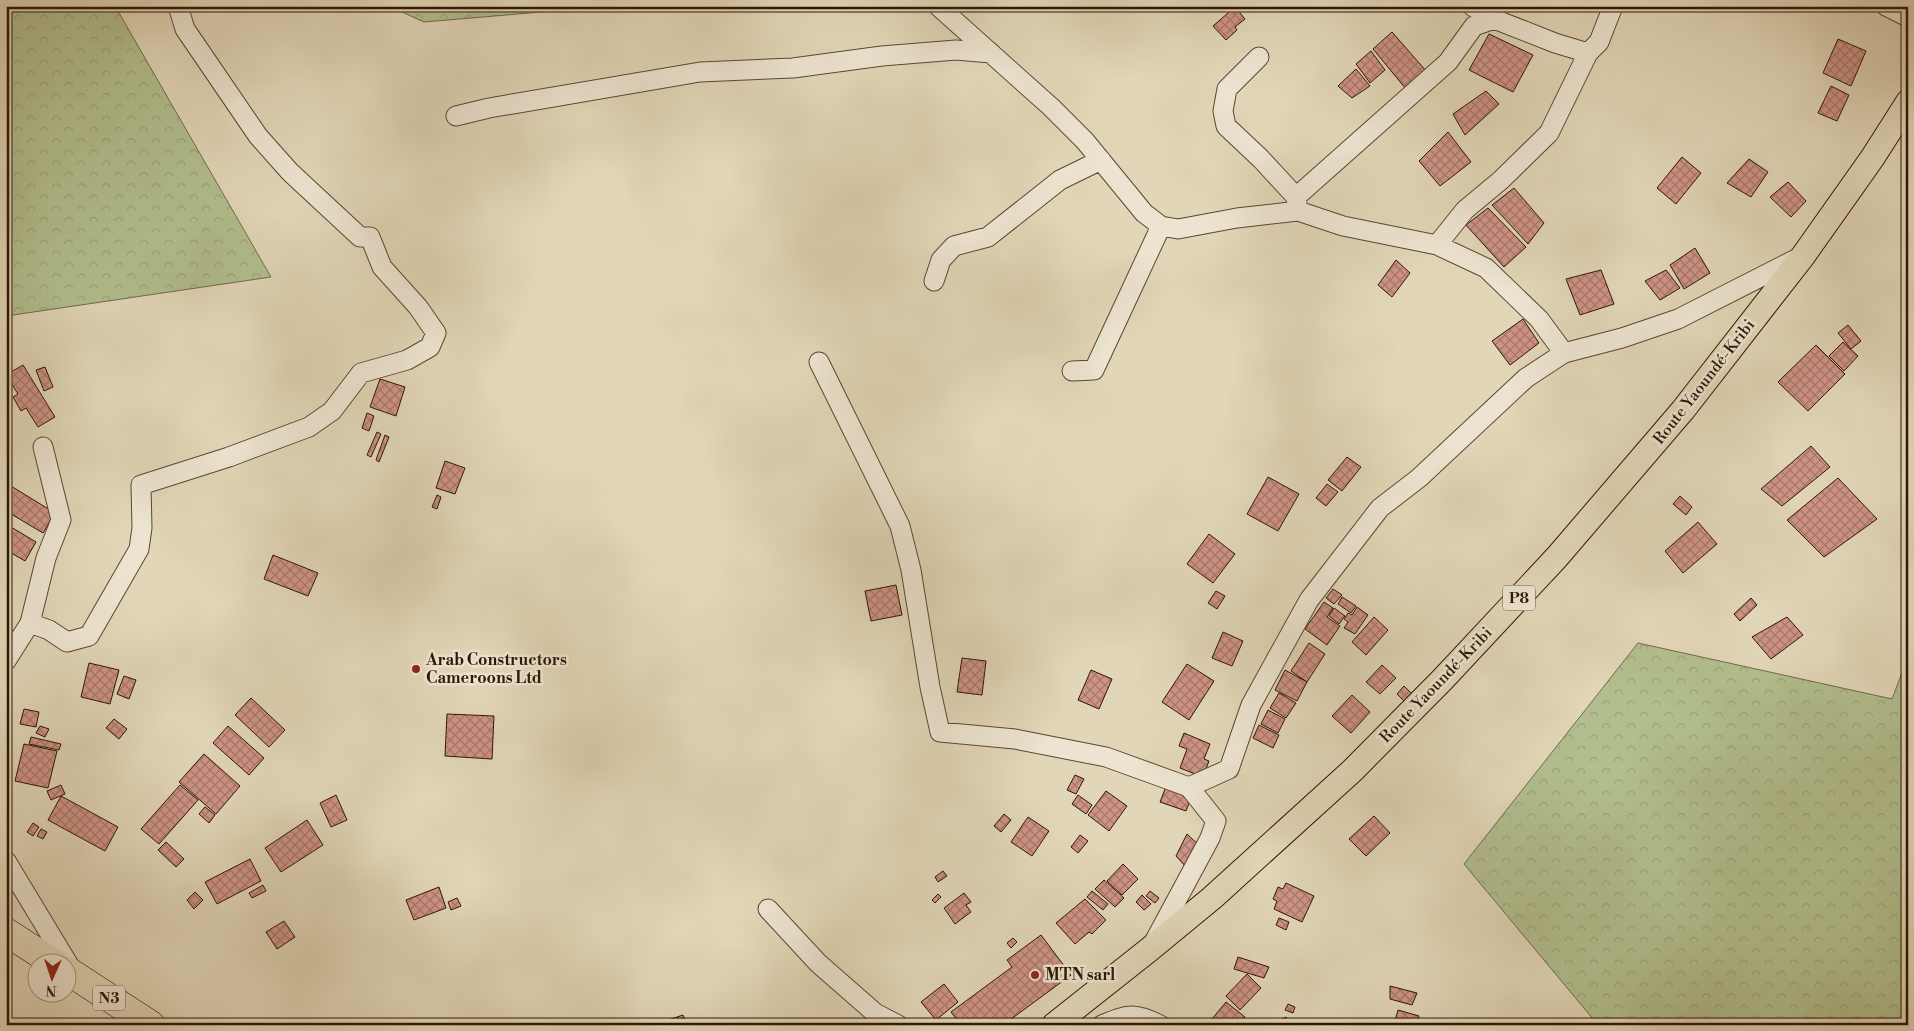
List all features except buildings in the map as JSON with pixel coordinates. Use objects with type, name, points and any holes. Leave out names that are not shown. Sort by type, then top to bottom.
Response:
[{"type":"highway","name":"N3","points":[[6,932],[41,954]]},
{"type":"highway","name":"N3","points":[[78,978],[151,1025]]},
{"type":"main road","name":"Route Yaoundé-Kribi","points":[[1054,1025],[1212,898],[1352,770],[1444,679],[1557,557],[1665,432],[1803,256],[1873,157],[1908,102]]},
{"type":"street","points":[[30,624],[48,630],[67,642],[89,636],[139,549],[142,528],[141,485],[229,457],[309,427],[332,411],[361,373],[407,360],[430,347],[436,333],[418,307],[382,266],[370,236],[360,237],[326,207],[290,172],[258,136],[185,29],[178,6]]},
{"type":"street","points":[[938,6],[1085,141],[1144,213],[1161,226],[1178,229],[1297,204],[1448,62],[1474,26],[1494,19]]},
{"type":"street","points":[[1472,6],[1494,19],[1555,43],[1588,53]]},
{"type":"street","points":[[1438,245],[1465,210],[1501,180],[1549,133],[1588,53],[1599,42],[1613,6]]},
{"type":"street","points":[[1886,6],[1908,17]]},
{"type":"street","points":[[456,116],[499,106],[700,72],[793,68],[882,56],[956,50],[991,53]]},
{"type":"street","points":[[1259,57],[1227,89],[1223,111],[1226,126],[1261,159],[1297,204],[1343,226],[1438,245],[1486,268],[1539,319],[1564,353]]},
{"type":"street","points":[[934,281],[941,260],[954,246],[988,237],[1060,180],[1101,160]]},
{"type":"street","points":[[1072,371],[1094,370],[1161,226]]},
{"type":"street","points":[[1189,787],[1229,768],[1251,705],[1309,600],[1380,508],[1419,478],[1526,378],[1564,353],[1622,338],[1678,319],[1803,256]]},
{"type":"street","points":[[819,362],[900,526],[911,570],[930,687],[940,732],[1015,739],[1106,757],[1189,787],[1216,820],[1210,838],[1150,949]]},
{"type":"street","points":[[6,661],[30,624],[46,558],[61,520],[42,447]]},
{"type":"street","points":[[6,861],[57,954]]},
{"type":"street","points":[[768,909],[818,963],[874,1013],[898,1025]]},
{"type":"street","points":[[1102,1025],[1129,1015],[1143,1016],[1160,1025]]},
{"type":"green space","points":[[6,6],[115,6],[271,277],[6,316]]},
{"type":"green space","points":[[389,6],[612,6],[424,22]]},
{"type":"green space","points":[[1638,643],[1892,699],[1908,657],[1908,1025],[1598,1025],[1464,864]]},
{"type":"place","name":"Arab Constructors Cameroons Ltd","points":[[416,669]]},
{"type":"place","name":"MTN sarl","points":[[1035,975]]}]
